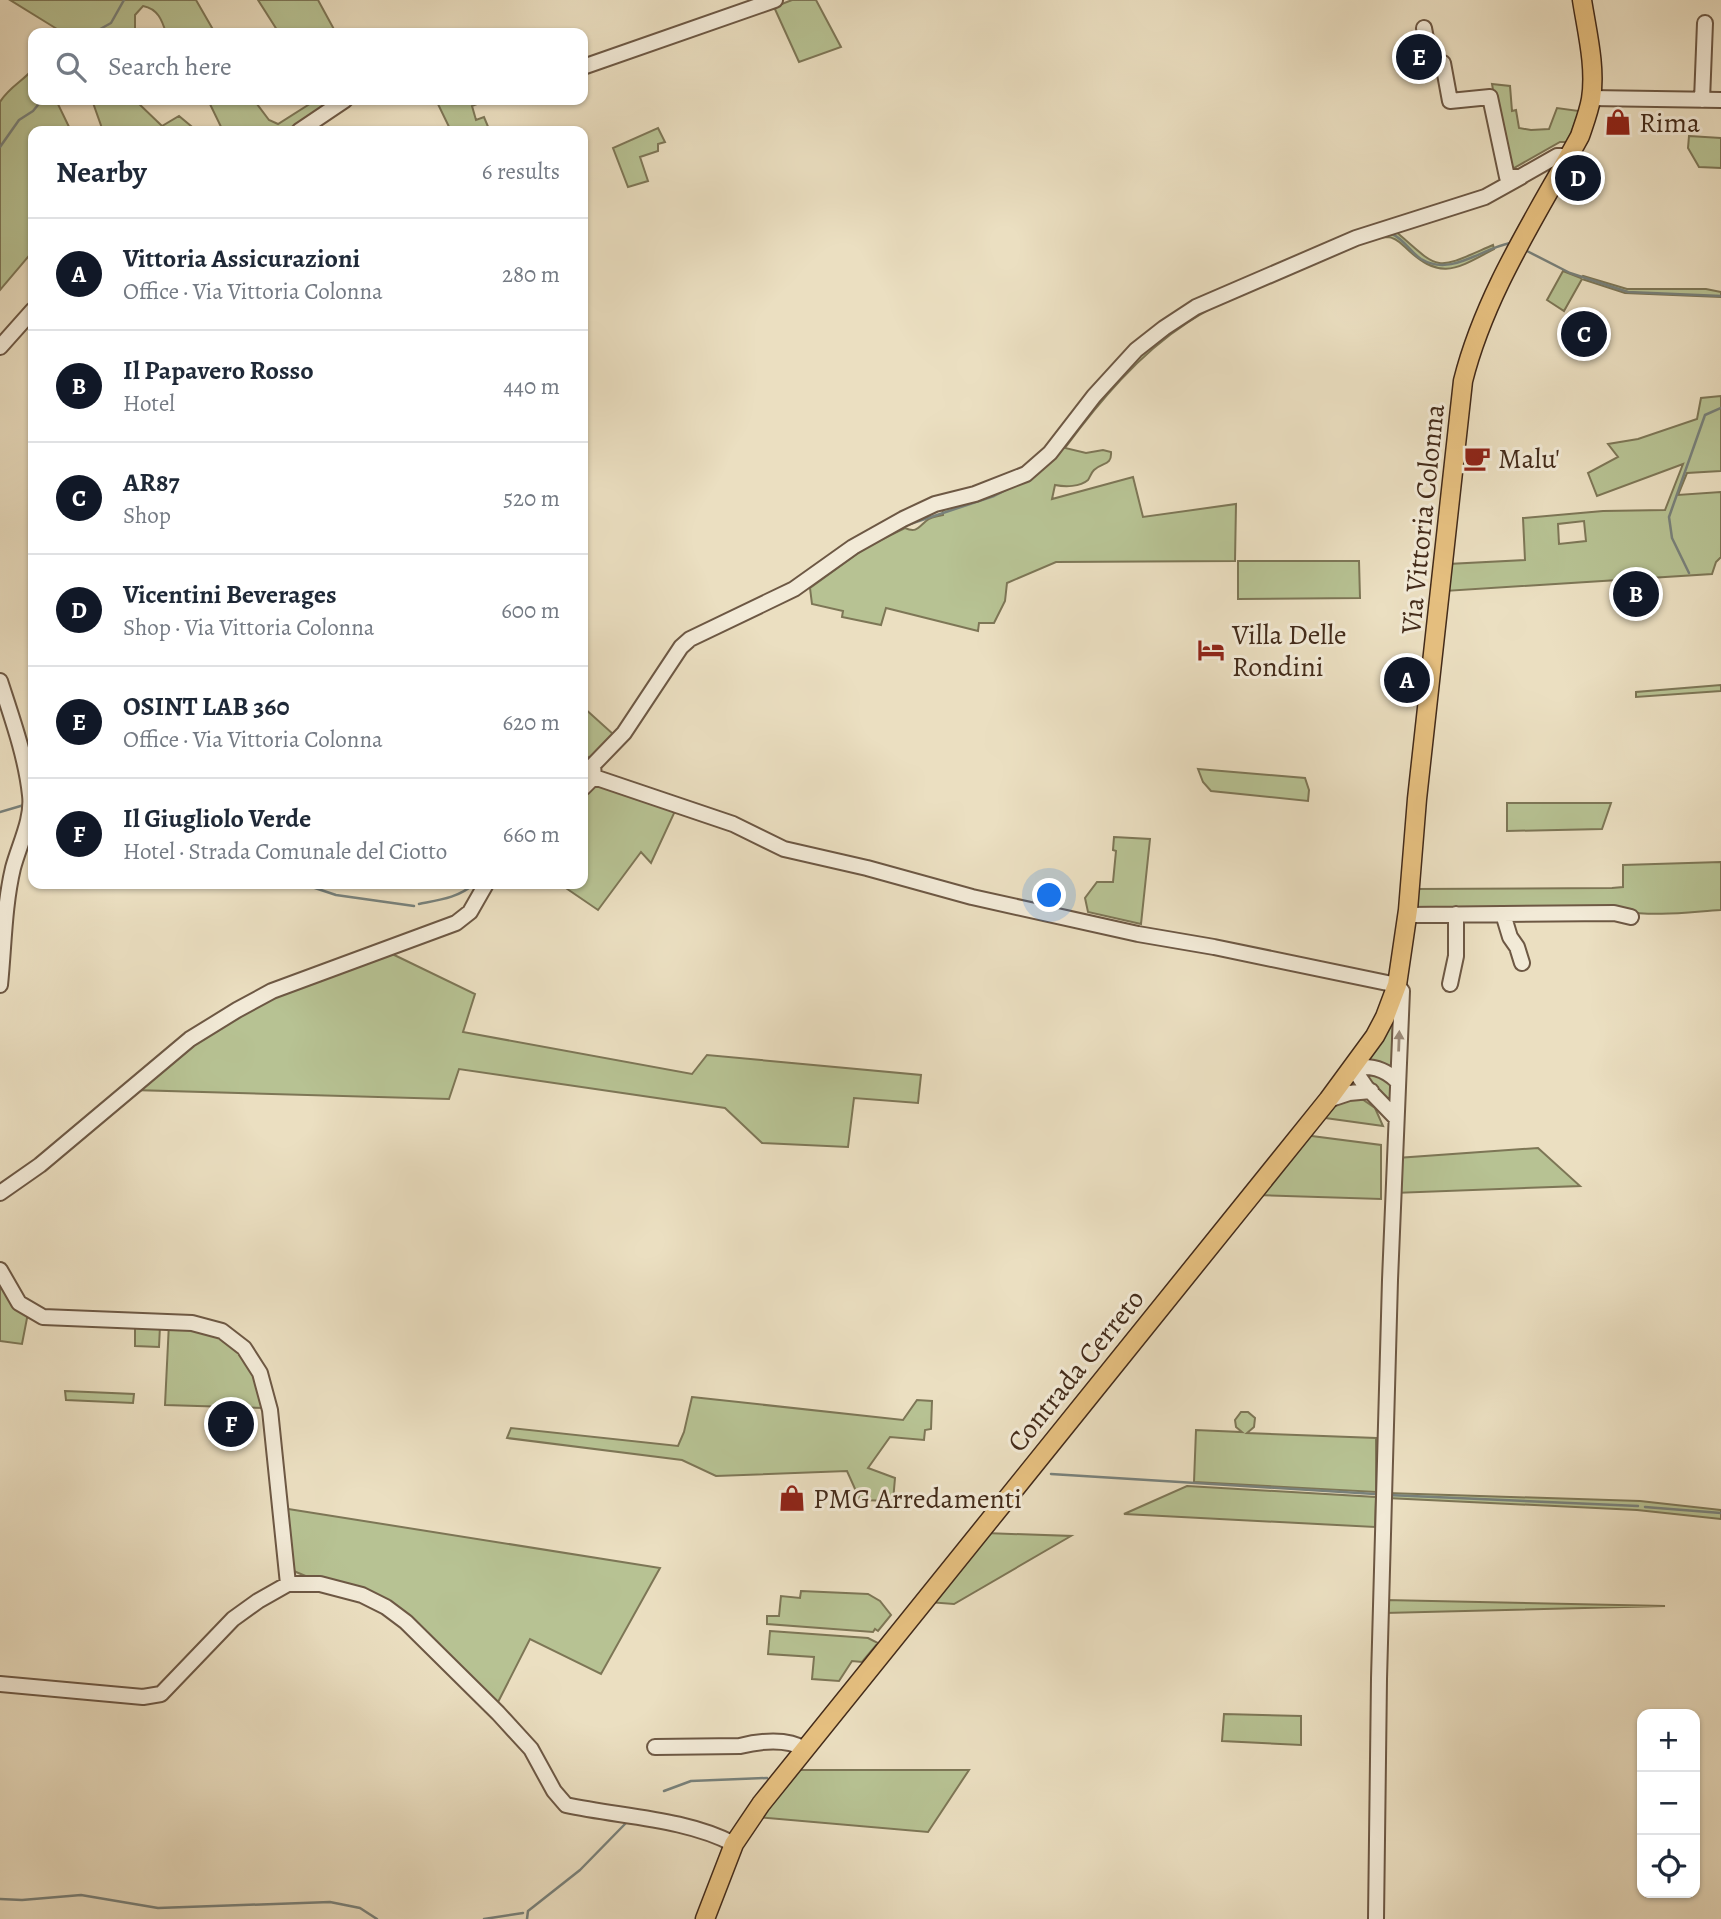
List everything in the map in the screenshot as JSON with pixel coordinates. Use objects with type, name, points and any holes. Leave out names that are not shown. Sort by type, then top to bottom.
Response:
[{"type":"main road","name":"Via Vittoria Colonna","points":[[1328,1100],[1380,1027],[1397,985],[1407,915],[1417,799],[1463,381],[1472,346],[1491,302],[1580,136],[1591,98],[1592,67],[1582,0]]},
{"type":"main road","name":"Contrada Cerreto","points":[[705,1919],[734,1844],[761,1804],[1328,1100]]},
{"type":"street","points":[[588,65],[775,0]]},
{"type":"street","points":[[1702,100],[1705,23]]},
{"type":"street","points":[[1424,28],[1431,65],[1443,63],[1450,101],[1490,97],[1507,177],[1521,177]]},
{"type":"street","points":[[1591,98],[1721,100]]},
{"type":"street","points":[[306,126],[338,105]]},
{"type":"street","points":[[588,783],[594,777],[593,765],[624,733],[681,648],[690,639],[794,589],[853,547],[903,519],[934,505],[975,494],[1026,474],[1050,453],[1094,396],[1136,350],[1196,307],[1356,238],[1485,197],[1557,156],[1569,156]]},
{"type":"street","points":[[0,347],[28,316]]},
{"type":"street","points":[[0,681],[18,738],[28,786]]},
{"type":"street","points":[[594,777],[733,824],[784,849],[867,868],[972,897],[1138,934],[1397,985],[1402,990],[1379,1679],[1376,1919]]},
{"type":"street","points":[[0,985],[3,938],[13,869],[28,807]]},
{"type":"street","points":[[0,1192],[40,1165],[190,1039],[272,991],[456,923],[470,912],[483,889]]},
{"type":"street","points":[[1407,915],[1614,913],[1631,917]]},
{"type":"street","points":[[1450,984],[1457,956],[1456,914]]},
{"type":"street","points":[[1503,914],[1522,963]]},
{"type":"street","points":[[1396,1118],[1353,1068],[1367,1066],[1380,1069],[1397,1081]]},
{"type":"street","points":[[1328,1100],[1349,1093],[1371,1091]]},
{"type":"street","points":[[0,1270],[19,1303],[43,1317],[192,1322],[222,1331],[244,1348],[260,1373],[270,1410],[288,1584]]},
{"type":"street","points":[[0,1684],[143,1697],[161,1694],[233,1619],[258,1601],[288,1584],[320,1584],[362,1595],[386,1607],[406,1622],[531,1749],[554,1791],[566,1805],[688,1827],[713,1833],[734,1844]]},
{"type":"street","points":[[655,1747],[795,1743],[804,1749]]},
{"type":"green space","points":[[10,0],[196,0],[212,28],[164,28],[156,12],[143,6],[135,15],[135,28],[55,28]]},
{"type":"green space","points":[[258,0],[318,0],[333,28],[276,28]]},
{"type":"green space","points":[[792,0],[816,0],[841,47],[799,62],[774,7]]},
{"type":"green space","points":[[28,74],[28,105],[58,105],[69,126],[28,126],[28,257],[0,290],[0,102],[7,92]]},
{"type":"green space","points":[[1492,84],[1510,86],[1512,111],[1516,110],[1519,128],[1549,129],[1557,108],[1579,111],[1568,142],[1560,142],[1507,172]]},
{"type":"green space","points":[[94,105],[140,105],[162,126],[101,126]]},
{"type":"green space","points":[[210,105],[258,105],[269,120],[278,124],[308,105],[333,105],[301,126],[221,126]]},
{"type":"green space","points":[[438,105],[474,105],[472,106],[476,120],[484,117],[488,126],[449,126]]},
{"type":"green space","points":[[179,116],[191,126],[162,126]]},
{"type":"green space","points":[[658,128],[665,142],[658,144],[658,151],[640,157],[648,181],[628,187],[613,148]]},
{"type":"green space","points":[[1689,136],[1721,138],[1721,168],[1699,167],[1688,148]]},
{"type":"green space","points":[[1393,229],[1430,260],[1439,263],[1459,260],[1493,245],[1494,249],[1458,267],[1448,269],[1428,265],[1394,239],[1379,238],[1234,297],[1187,323],[1152,349],[1106,396],[1065,448],[1086,453],[1103,450],[1111,452],[1111,456],[1108,462],[1094,470],[1085,482],[1072,486],[1055,485],[1052,499],[1133,477],[1143,517],[1236,504],[1235,561],[1056,562],[1007,583],[1005,601],[994,623],[979,623],[978,631],[886,608],[881,625],[842,617],[843,611],[812,604],[810,588],[868,546],[905,528],[917,529],[929,519],[943,515],[942,506],[1025,475],[1146,346],[1188,315]]},
{"type":"green space","points":[[1563,271],[1627,289],[1706,289],[1721,292],[1721,297],[1625,293],[1582,279],[1564,311],[1547,300]]},
{"type":"green space","points":[[1721,396],[1721,471],[1687,473],[1678,495],[1721,492],[1721,557],[1712,574],[1445,591],[1448,564],[1525,560],[1523,518],[1603,511],[1665,510],[1683,464],[1597,496],[1588,473],[1618,457],[1608,444],[1638,439],[1697,419],[1701,398]],"holes":[[[1584,521],[1586,541],[1559,544],[1558,524]]]},
{"type":"green space","points":[[1238,561],[1359,561],[1360,598],[1238,599]]},
{"type":"green space","points":[[1721,685],[1721,691],[1636,697],[1636,692]]},
{"type":"green space","points":[[588,712],[613,734],[590,759],[588,757]]},
{"type":"green space","points":[[1198,769],[1305,778],[1309,790],[1308,801],[1211,791],[1203,782]]},
{"type":"green space","points":[[595,785],[676,809],[651,863],[641,852],[598,910],[567,889],[588,889],[588,789]]},
{"type":"green space","points":[[1507,803],[1611,803],[1602,829],[1507,831]]},
{"type":"green space","points":[[1114,837],[1150,839],[1141,924],[1088,912],[1085,898],[1097,882],[1113,882],[1116,851],[1113,850]]},
{"type":"green space","points":[[1721,862],[1721,910],[1660,914],[1623,911],[1412,911],[1414,889],[1612,888],[1623,887],[1623,865]]},
{"type":"green space","points":[[386,951],[475,994],[463,1032],[692,1074],[707,1055],[921,1075],[918,1103],[854,1098],[848,1147],[762,1143],[725,1108],[459,1069],[449,1099],[134,1090],[236,1013]]},
{"type":"green space","points":[[1393,1017],[1392,1070],[1366,1064]]},
{"type":"green space","points":[[1364,1071],[1380,1074],[1393,1085],[1393,1103],[1372,1085]]},
{"type":"green space","points":[[1359,1097],[1375,1108],[1383,1126],[1318,1117],[1331,1102]]},
{"type":"green space","points":[[1304,1135],[1381,1145],[1381,1199],[1257,1195]]},
{"type":"green space","points":[[1538,1148],[1580,1186],[1394,1193],[1397,1158]]},
{"type":"green space","points":[[0,1282],[28,1313],[22,1344],[0,1341]]},
{"type":"green space","points":[[169,1323],[222,1336],[250,1361],[265,1408],[165,1405]]},
{"type":"green space","points":[[135,1326],[160,1326],[159,1347],[135,1346]]},
{"type":"green space","points":[[65,1391],[134,1394],[133,1403],[66,1400]]},
{"type":"green space","points":[[692,1397],[903,1420],[917,1400],[932,1401],[931,1429],[925,1430],[924,1440],[890,1437],[868,1468],[895,1478],[893,1501],[860,1500],[847,1471],[716,1476],[682,1460],[507,1438],[511,1428],[678,1446]]},
{"type":"green space","points":[[1241,1412],[1248,1412],[1255,1418],[1254,1427],[1247,1433],[1376,1438],[1376,1492],[1194,1482],[1196,1430],[1242,1432],[1236,1427],[1235,1420]]},
{"type":"green space","points":[[1187,1486],[1376,1497],[1375,1527],[1124,1514]]},
{"type":"green space","points":[[1387,1493],[1640,1501],[1721,1510],[1721,1519],[1637,1510],[1387,1498]]},
{"type":"green space","points":[[282,1508],[660,1568],[601,1674],[530,1639],[495,1708],[404,1617],[289,1567]]},
{"type":"green space","points":[[985,1533],[1071,1536],[954,1604],[927,1602]]},
{"type":"green space","points":[[801,1591],[868,1594],[880,1601],[891,1615],[878,1631],[875,1629],[873,1632],[767,1624],[767,1616],[779,1616],[781,1596],[800,1598]]},
{"type":"green space","points":[[1385,1600],[1665,1606],[1385,1613]]},
{"type":"green space","points":[[770,1631],[868,1638],[878,1643],[862,1662],[852,1661],[839,1681],[812,1679],[814,1657],[768,1654]]},
{"type":"green space","points":[[1224,1714],[1301,1716],[1301,1745],[1222,1741]]},
{"type":"green space","points":[[792,1770],[969,1770],[928,1832],[756,1817]]},
{"type":"waterway","points":[[102,28],[111,23],[124,0]]},
{"type":"waterway","points":[[0,147],[19,120],[38,105]]},
{"type":"waterway","points":[[1392,234],[1421,259],[1443,265],[1466,260],[1510,243]]},
{"type":"waterway","points":[[1525,250],[1570,273],[1628,292],[1721,296]]},
{"type":"waterway","points":[[1689,573],[1672,538],[1669,517],[1705,415],[1721,408]]},
{"type":"waterway","points":[[904,526],[994,496],[1016,485]]},
{"type":"waterway","points":[[757,614],[783,602]]},
{"type":"waterway","points":[[0,812],[24,805]]},
{"type":"waterway","points":[[318,889],[336,895],[414,906]]},
{"type":"waterway","points":[[419,904],[441,900],[468,889]]},
{"type":"waterway","points":[[1051,1474],[1375,1494]]},
{"type":"waterway","points":[[1388,1495],[1638,1506]]},
{"type":"waterway","points":[[1645,1507],[1721,1513]]},
{"type":"waterway","points":[[664,1791],[691,1781],[767,1778]]},
{"type":"waterway","points":[[527,1919],[528,1911],[580,1870],[625,1824]]},
{"type":"waterway","points":[[0,1899],[81,1895],[158,1908],[330,1902],[360,1908],[377,1919]]},
{"type":"waterway","points":[[484,1919],[523,1913]]},
{"type":"place","name":"OSINT LAB 360","points":[[1419,57]]},
{"type":"place","name":"Rima","points":[[1618,122]]},
{"type":"place","name":"Vicentini Beverages","points":[[1578,178]]},
{"type":"place","name":"AR87","points":[[1584,334]]},
{"type":"place","name":"Malu'","points":[[1477,458]]},
{"type":"place","name":"Il Papavero Rosso","points":[[1636,594]]},
{"type":"place","name":"Villa Delle Rondini","points":[[1211,650]]},
{"type":"place","name":"Vittoria Assicurazioni","points":[[1407,680]]},
{"type":"place","name":"Il Giugliolo Verde","points":[[231,1424]]},
{"type":"place","name":"PMG Arredamenti","points":[[792,1498]]}]
